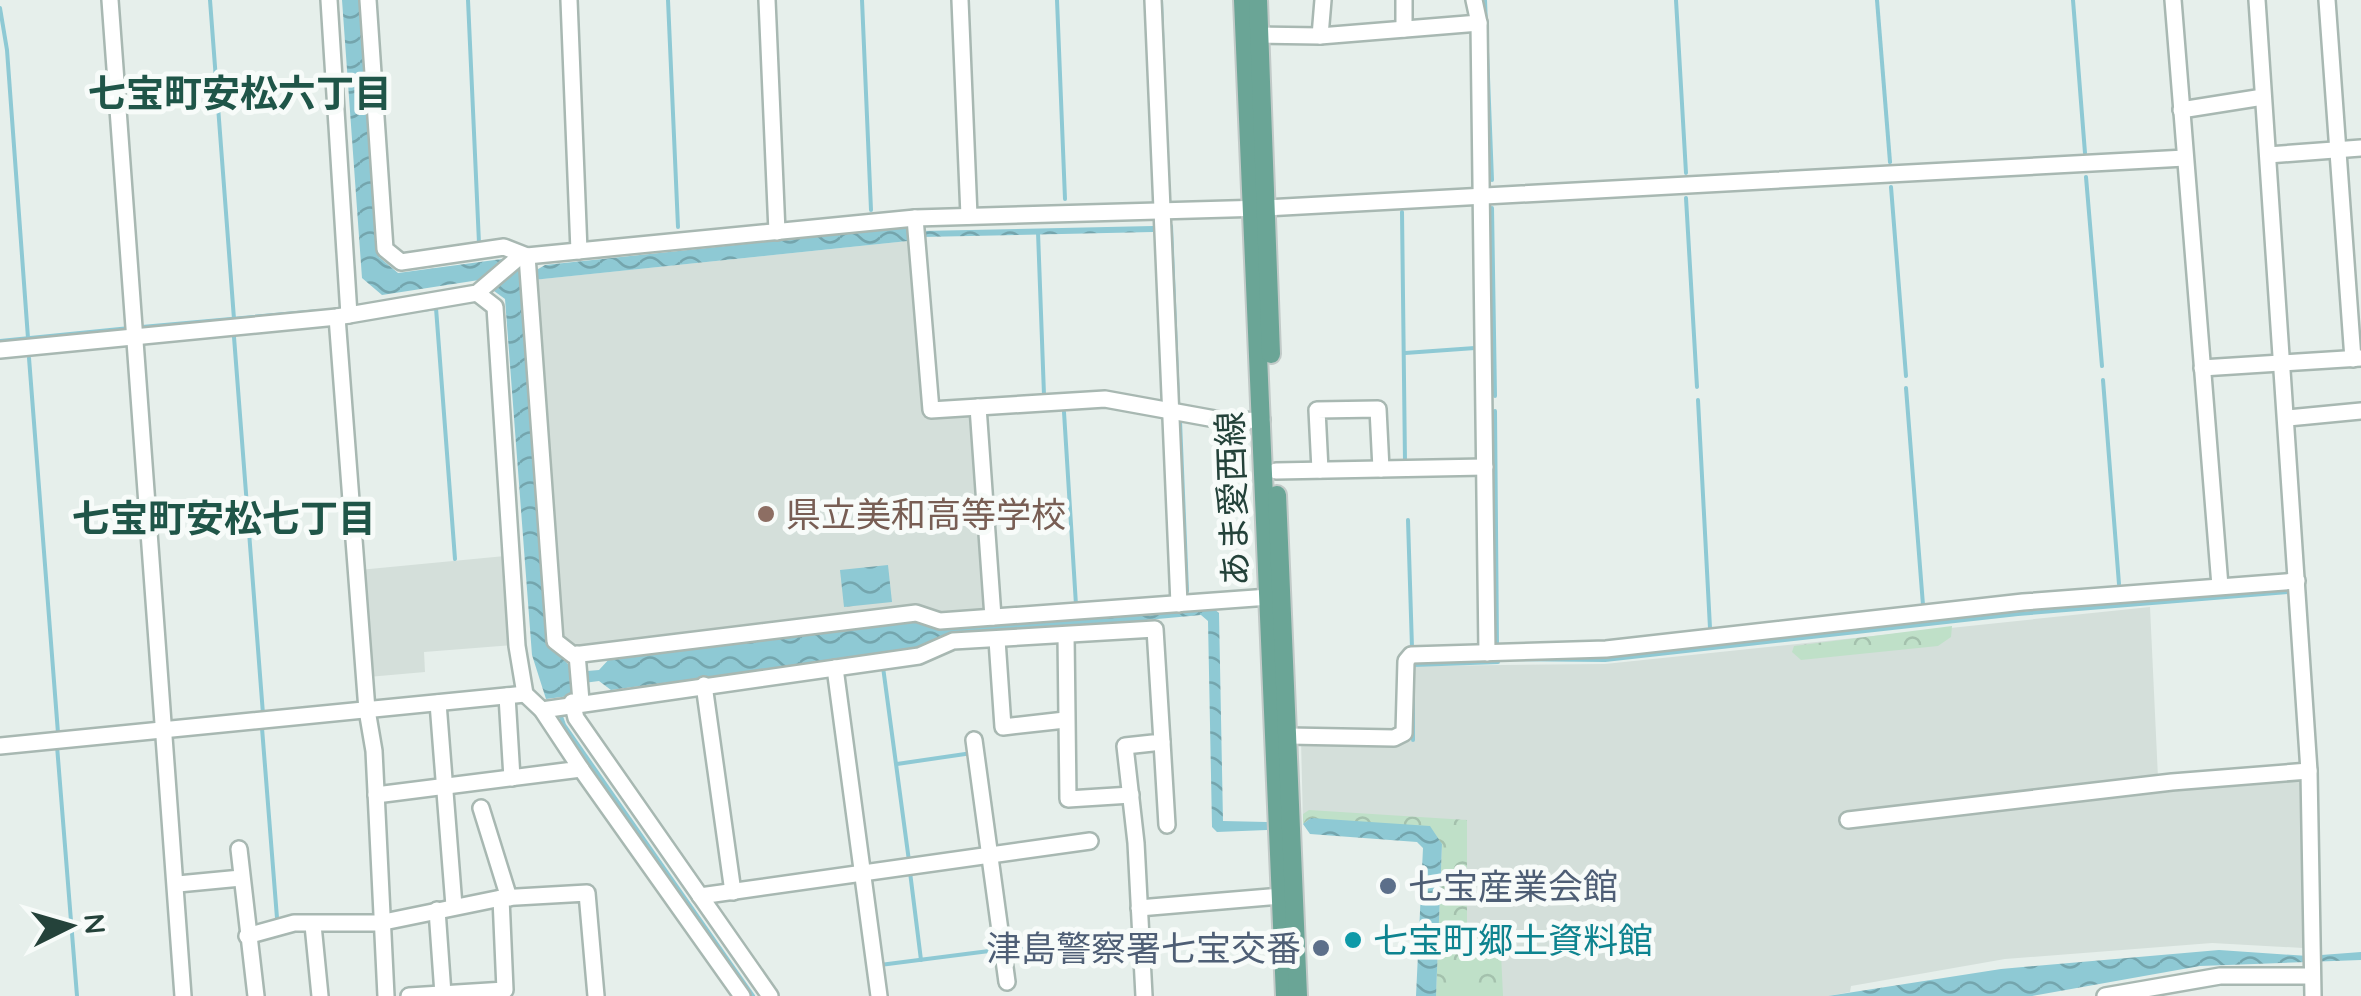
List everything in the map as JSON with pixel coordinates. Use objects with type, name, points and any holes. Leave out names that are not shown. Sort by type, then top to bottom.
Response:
[{"type":"main road","name":"あま愛西線","points":[[1243,0],[1276,472],[1298,996]]},
{"type":"main road","name":"あま愛西線","points":[[1258,0],[1262,420],[1285,996]]},
{"type":"street","points":[[110,0],[178,884],[183,996]]},
{"type":"street","points":[[329,0],[343,316],[386,996]]},
{"type":"street","points":[[368,0],[386,250],[401,262],[504,247],[522,258]]},
{"type":"street","points":[[569,0],[579,251]]},
{"type":"street","points":[[767,0],[777,232]]},
{"type":"street","points":[[960,0],[969,216]]},
{"type":"street","points":[[1153,0],[1179,604]]},
{"type":"street","points":[[1320,36],[1323,0]]},
{"type":"street","points":[[1404,0],[1404,29]]},
{"type":"street","points":[[1474,0],[1480,23],[1487,653]]},
{"type":"street","points":[[2173,0],[2220,586]]},
{"type":"street","points":[[2257,0],[2310,771],[2312,996]]},
{"type":"street","points":[[2202,368],[2357,358],[2328,0]]},
{"type":"street","points":[[1259,35],[1320,36],[1480,23]]},
{"type":"street","points":[[2181,110],[2263,98]]},
{"type":"street","points":[[2268,155],[2361,148]]},
{"type":"street","points":[[0,350],[343,316],[479,291],[522,258],[915,218],[1258,208],[2185,158]]},
{"type":"street","points":[[915,218],[930,410],[1105,399],[1226,421],[1262,420]]},
{"type":"street","points":[[522,258],[555,641],[576,686],[576,718],[770,996]]},
{"type":"street","points":[[479,291],[495,307],[516,646],[525,694]]},
{"type":"street","points":[[978,407],[993,617]]},
{"type":"street","points":[[1320,470],[1317,410],[1378,409],[1381,469]]},
{"type":"street","points":[[2288,418],[2361,412]]},
{"type":"street","points":[[1276,472],[1485,466]]},
{"type":"street","points":[[1289,736],[1399,737],[1407,729],[1406,661],[1411,656],[1606,649],[2023,602],[2298,581]]},
{"type":"street","points":[[546,709],[576,686],[916,613],[940,621],[1269,597]]},
{"type":"street","points":[[576,686],[704,685],[919,656],[953,640],[1155,628],[1167,825]]},
{"type":"street","points":[[1066,635],[1068,706],[1064,720],[1068,800],[1131,795]]},
{"type":"street","points":[[997,640],[1004,727],[1064,720]]},
{"type":"street","points":[[835,668],[878,996]]},
{"type":"street","points":[[704,685],[734,892]]},
{"type":"street","points":[[0,746],[525,694],[546,709],[581,769],[742,996]]},
{"type":"street","points":[[507,696],[512,778]]},
{"type":"street","points":[[438,702],[445,787],[442,994]]},
{"type":"street","points":[[974,740],[1006,982]]},
{"type":"street","points":[[1144,996],[1125,746],[1162,742]]},
{"type":"street","points":[[376,795],[581,769]]},
{"type":"street","points":[[1848,820],[2172,782],[2310,771]]},
{"type":"street","points":[[409,996],[505,990],[505,898],[481,808]]},
{"type":"street","points":[[680,907],[698,896],[1090,840]]},
{"type":"street","points":[[239,849],[256,996]]},
{"type":"street","points":[[178,884],[242,878]]},
{"type":"street","points":[[247,936],[294,922],[379,922],[505,898],[586,893],[596,996]]},
{"type":"street","points":[[1139,908],[1281,896]]},
{"type":"street","points":[[313,924],[320,996]]},
{"type":"street","points":[[2105,996],[2220,976],[2310,966]]},
{"type":"shaded area","name":"県立美和高等学校","points":[[913,243],[926,418],[975,415],[989,614],[573,651],[559,640],[532,280]]},
{"type":"shaded area","points":[[505,556],[512,645],[424,652],[425,672],[368,677],[359,570]]},
{"type":"shaded area","points":[[2150,607],[2158,778],[2168,786],[2301,778],[2305,782],[2303,948],[2212,943],[2005,959],[1851,986],[1850,992],[1828,996],[1436,996],[1442,844],[1311,818],[1303,824],[1301,739],[1414,741],[1414,666],[1605,664]]},
{"type":"green space","points":[[1952,626],[1951,637],[1938,646],[1801,660],[1792,652],[1794,646]]},
{"type":"green space","points":[[1309,810],[1467,820],[1467,930],[1500,931],[1503,996],[1436,996],[1442,844],[1311,818],[1303,824],[1303,814]]},
{"type":"water","points":[[342,0],[361,0],[379,257],[398,273],[502,259],[522,274],[550,644],[575,672],[599,670],[611,657],[914,619],[1210,606],[1219,613],[1223,821],[1267,822],[1267,830],[1217,832],[1212,827],[1208,621],[1201,615],[938,639],[910,650],[611,690],[599,681],[576,684],[577,695],[546,699],[532,655],[505,299],[479,280],[382,295],[362,278]]},
{"type":"water","points":[[1153,226],[1153,232],[922,237],[921,231]]},
{"type":"water","points":[[906,227],[911,233],[908,241],[533,280],[533,272],[545,265]]},
{"type":"water","points":[[888,565],[892,602],[844,607],[840,570]]},
{"type":"water","points":[[1311,818],[1430,826],[1442,844],[1436,996],[1416,996],[1423,848],[1417,842],[1310,834],[1303,824]]},
{"type":"water","points":[[2219,950],[2308,956],[2361,952],[2361,960],[2200,966],[2032,996],[1828,996],[2001,969]]},
{"type":"waterway","points":[[210,0],[234,319]]},
{"type":"waterway","points":[[468,0],[479,243]]},
{"type":"waterway","points":[[668,0],[678,227]]},
{"type":"waterway","points":[[862,0],[871,210]]},
{"type":"waterway","points":[[1057,0],[1065,199]]},
{"type":"waterway","points":[[1161,0],[1165,115]]},
{"type":"waterway","points":[[1485,0],[1492,180]]},
{"type":"waterway","points":[[1676,0],[1686,173]]},
{"type":"waterway","points":[[1877,0],[1890,162]]},
{"type":"waterway","points":[[2073,0],[2085,153]]},
{"type":"waterway","points":[[0,8],[7,50],[28,338]]},
{"type":"waterway","points":[[2086,177],[2102,366]]},
{"type":"waterway","points":[[1891,187],[1906,376]]},
{"type":"waterway","points":[[1686,198],[1697,387]]},
{"type":"waterway","points":[[1492,208],[1495,396]]},
{"type":"waterway","points":[[1402,212],[1405,462]]},
{"type":"waterway","points":[[1171,226],[1178,400]]},
{"type":"waterway","points":[[1038,232],[1044,395]]},
{"type":"waterway","points":[[422,310],[436,308],[455,559]]},
{"type":"waterway","points":[[142,327],[319,311]]},
{"type":"waterway","points":[[0,341],[130,328]]},
{"type":"waterway","points":[[234,337],[263,714]]},
{"type":"waterway","points":[[1405,353],[1475,348]]},
{"type":"waterway","points":[[29,358],[58,733]]},
{"type":"waterway","points":[[2103,380],[2119,584]]},
{"type":"waterway","points":[[1906,388],[1923,605]]},
{"type":"waterway","points":[[1698,400],[1710,628]]},
{"type":"waterway","points":[[1495,411],[1497,645]]},
{"type":"waterway","points":[[1064,412],[1076,605]]},
{"type":"waterway","points":[[1180,421],[1187,591]]},
{"type":"waterway","points":[[1408,520],[1412,648]]},
{"type":"waterway","points":[[1498,659],[1605,660],[2018,614],[2289,592]]},
{"type":"waterway","points":[[1413,665],[1498,662]]},
{"type":"waterway","points":[[883,667],[909,861]]},
{"type":"waterway","points":[[1413,684],[1413,740]]},
{"type":"waterway","points":[[559,711],[564,725],[753,996]]},
{"type":"waterway","points":[[262,728],[277,918]]},
{"type":"waterway","points":[[57,746],[77,996]]},
{"type":"waterway","points":[[897,764],[972,753]]},
{"type":"waterway","points":[[910,872],[921,960]]},
{"type":"waterway","points":[[1012,949],[1098,937]]},
{"type":"waterway","points":[[880,965],[997,950]]},
{"type":"place","name":"県立美和高等学校","points":[[766,514]]},
{"type":"place","name":"七宝産業会館","points":[[1388,886]]},
{"type":"place","name":"七宝町郷土資料館","points":[[1353,940]]},
{"type":"place","name":"津島警察署七宝交番","points":[[1321,948]]},
{"type":"district","name":"七宝町安松六丁目","points":[[240,93]]},
{"type":"district","name":"七宝町安松七丁目","points":[[224,518]]}]
